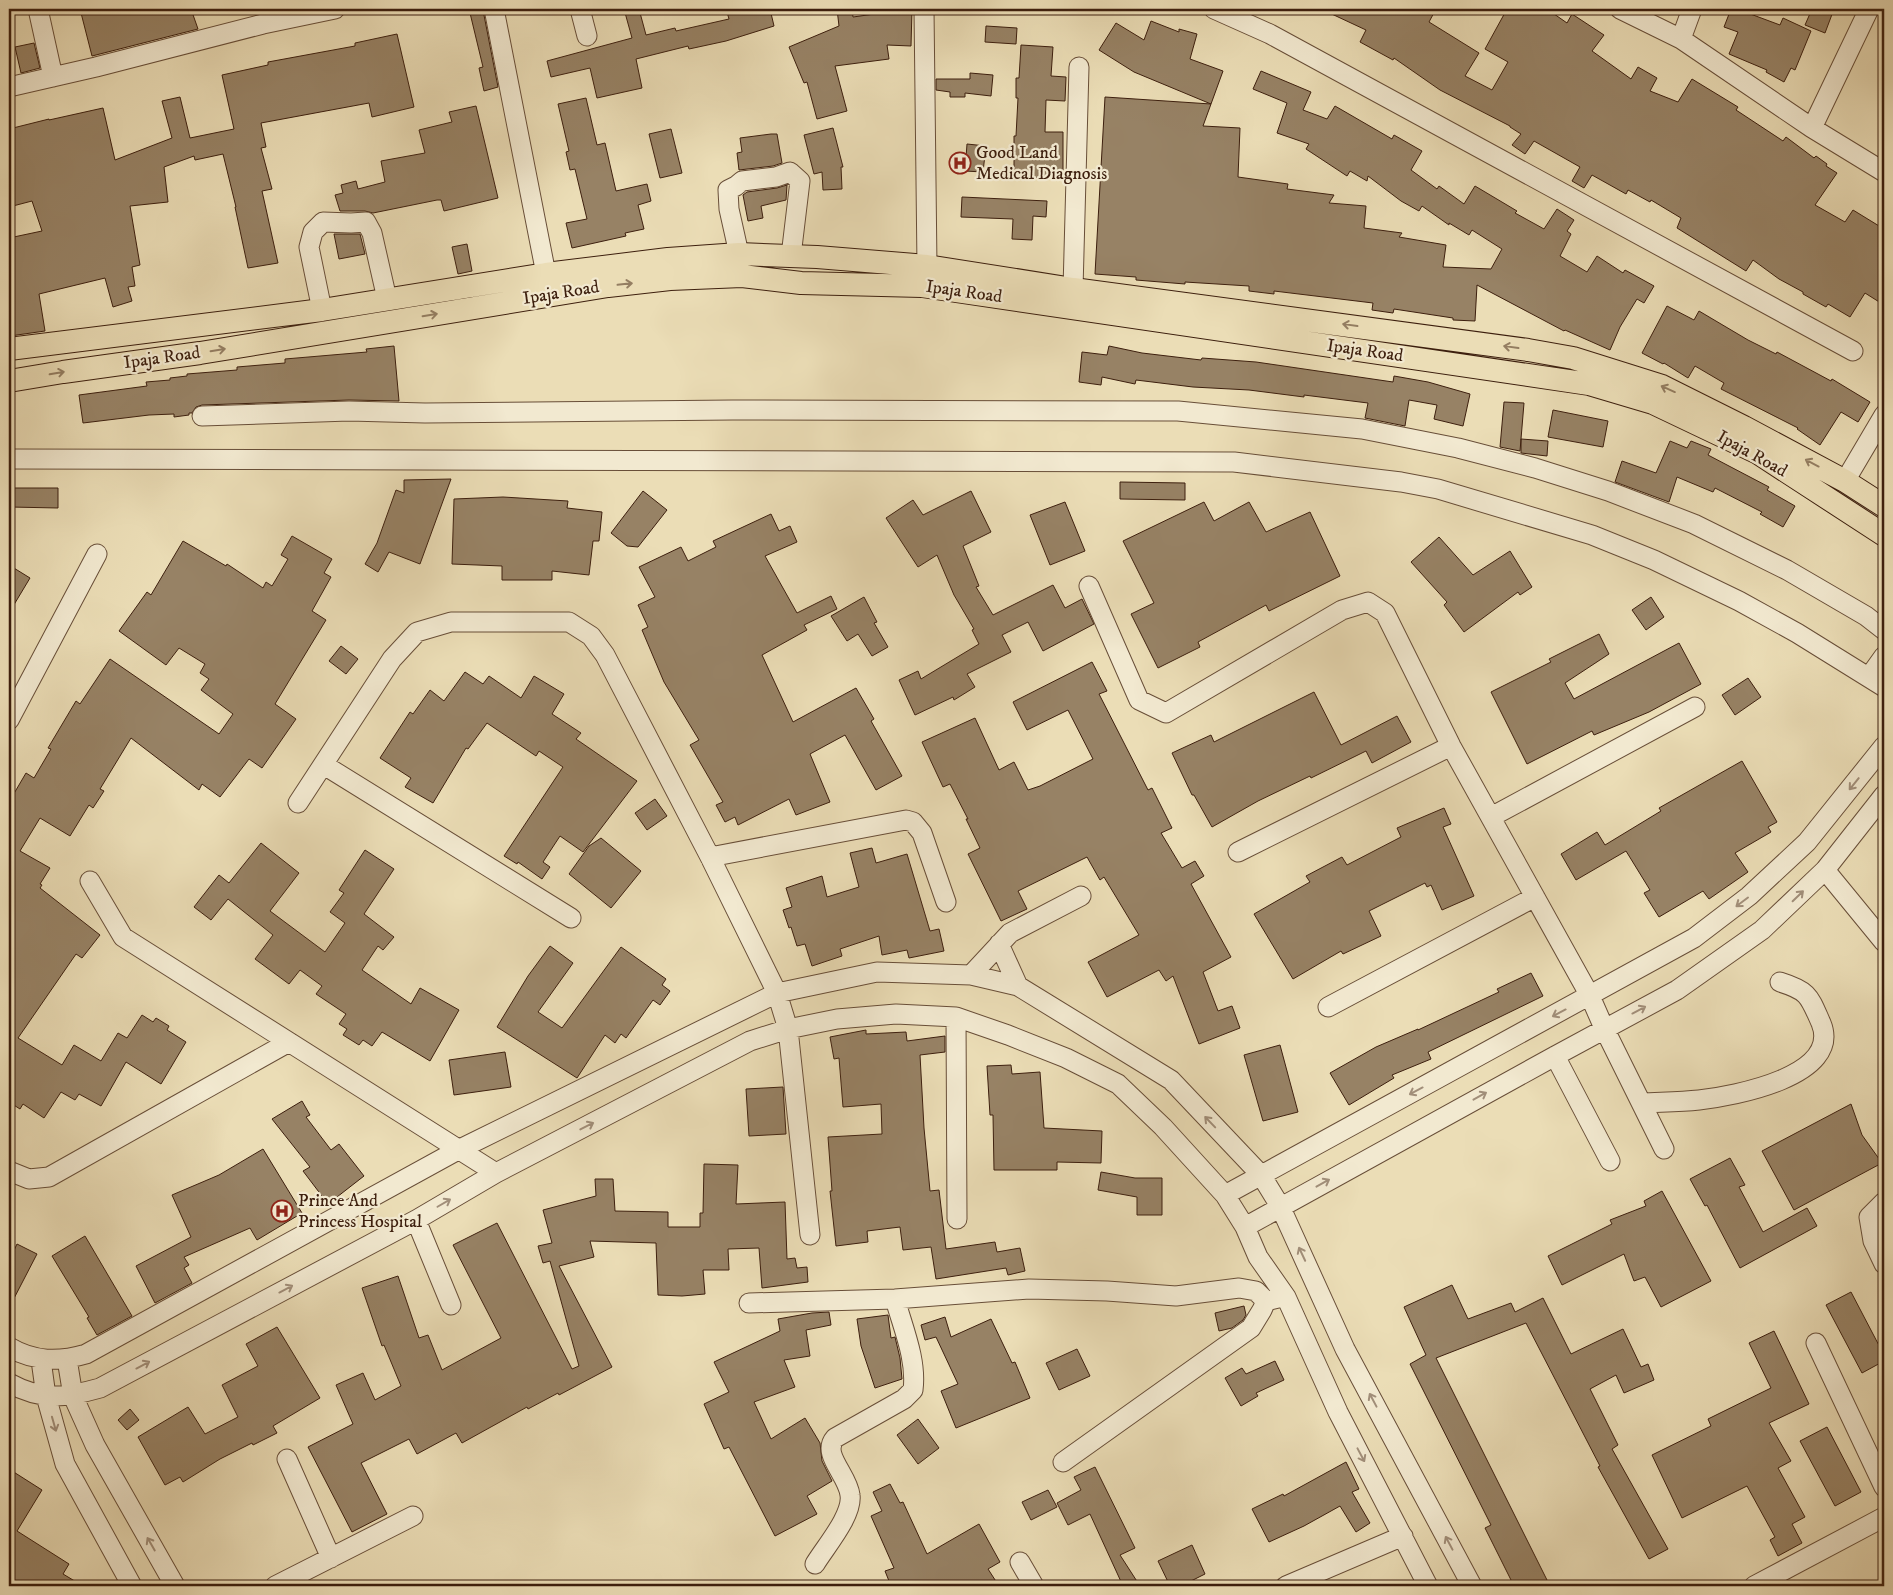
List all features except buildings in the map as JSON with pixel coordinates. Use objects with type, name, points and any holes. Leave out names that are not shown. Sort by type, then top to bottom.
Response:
[{"type":"main road","name":"Ipaja Road","points":[[9,349],[322,310],[387,298],[546,274],[668,259],[739,254],[927,266],[1073,289],[1519,348],[1573,358],[1662,386],[1684,396],[1845,481],[1884,506]]},
{"type":"main road","name":"Ipaja Road","points":[[9,381],[200,353],[608,286],[670,279],[742,276],[802,283],[922,286],[1589,384],[1653,403],[1758,453],[1884,535]]},
{"type":"main road","points":[[387,298],[391,322]]},
{"type":"street","points":[[38,9],[53,77]]},
{"type":"street","points":[[9,87],[96,68],[261,16],[335,9]]},
{"type":"street","points":[[494,9],[546,274]]},
{"type":"street","points":[[580,9],[587,36]]},
{"type":"street","points":[[924,9],[927,266]]},
{"type":"street","points":[[1214,9],[1278,39],[1853,351]]},
{"type":"street","points":[[1620,9],[1681,39],[1812,128],[1884,172]]},
{"type":"street","points":[[1681,39],[1692,9]]},
{"type":"street","points":[[1812,128],[1869,9]]},
{"type":"street","points":[[1073,289],[1079,66]]},
{"type":"street","points":[[739,254],[728,190],[742,180],[776,177],[790,172],[800,181],[791,256]]},
{"type":"street","points":[[322,310],[309,248],[313,232],[323,222],[366,222],[372,233],[387,298]]},
{"type":"street","points":[[202,416],[349,411],[425,413],[732,410],[1168,410],[1362,430],[1458,448],[1534,468],[1608,491],[1694,524],[1787,570],[1866,616],[1884,630]]},
{"type":"street","points":[[1845,481],[1884,415]]},
{"type":"street","points":[[9,459],[1234,462],[1401,482],[1438,489],[1592,535],[1654,560],[1739,601],[1797,633],[1877,682],[1884,656]]},
{"type":"street","points":[[9,720],[97,554]]},
{"type":"street","points":[[1089,586],[1139,700],[1166,713],[1342,610],[1368,602],[1385,613],[1451,746],[1590,996],[1664,1149]]},
{"type":"street","points":[[298,803],[392,659],[417,632],[452,622],[569,622],[591,636],[605,655],[710,857],[776,993],[788,1029],[810,1235]]},
{"type":"street","points":[[1491,817],[1695,707]]},
{"type":"street","points":[[1238,852],[1451,746]]},
{"type":"street","points":[[1224,1195],[1694,938],[1749,896],[1807,842],[1884,746]]},
{"type":"street","points":[[324,765],[571,918]]},
{"type":"street","points":[[1245,1227],[1604,1028],[1678,990],[1762,930],[1825,870],[1884,795]]},
{"type":"street","points":[[710,857],[906,820],[913,822],[922,832],[946,902]]},
{"type":"street","points":[[1825,870],[1884,942]]},
{"type":"street","points":[[90,881],[123,936],[496,1173]]},
{"type":"street","points":[[971,975],[1010,933],[1081,896]]},
{"type":"street","points":[[1328,1007],[1535,897]]},
{"type":"street","points":[[999,944],[1018,986]]},
{"type":"street","points":[[9,1347],[20,1354],[41,1360],[67,1360],[86,1354],[458,1150],[776,993],[877,972],[971,975],[1018,986],[1171,1080],[1261,1175],[1280,1206],[1345,1349],[1472,1586]]},
{"type":"street","points":[[1642,1103],[1700,1100],[1776,1083],[1806,1066],[1820,1054],[1824,1043],[1822,1027],[1810,998],[1797,988],[1780,982]]},
{"type":"street","points":[[9,1383],[19,1389],[46,1396],[74,1396],[100,1388],[416,1220],[496,1173],[750,1041],[788,1029],[837,1018],[896,1014],[956,1017],[1066,1058],[1118,1084],[1163,1127],[1224,1195],[1245,1227],[1258,1257],[1286,1297],[1338,1412],[1428,1586]]},
{"type":"street","points":[[956,1017],[957,1219]]},
{"type":"street","points":[[9,1170],[30,1179],[49,1177],[289,1042]]},
{"type":"street","points":[[1554,1056],[1610,1161]]},
{"type":"street","points":[[1884,1202],[1869,1217],[1873,1241],[1884,1264]]},
{"type":"street","points":[[416,1220],[451,1305]]},
{"type":"street","points":[[749,1303],[895,1299],[1029,1289],[1107,1291],[1176,1296],[1239,1288],[1256,1291],[1266,1300]]},
{"type":"street","points":[[1266,1300],[1286,1297]]},
{"type":"street","points":[[815,1564],[847,1514],[851,1503],[850,1492],[830,1451],[832,1442],[835,1438],[904,1398],[913,1390],[915,1378],[912,1361],[895,1299]]},
{"type":"street","points":[[1063,1462],[1251,1328],[1266,1300]]},
{"type":"street","points":[[1816,1343],[1884,1487]]},
{"type":"street","points":[[41,1360],[46,1396],[65,1464],[132,1586]]},
{"type":"street","points":[[67,1360],[74,1396],[95,1445],[175,1586]]},
{"type":"street","points":[[286,1459],[331,1558]]},
{"type":"street","points":[[275,1586],[413,1516]]},
{"type":"street","points":[[1754,1586],[1884,1517]]},
{"type":"street","points":[[1286,1586],[1403,1536]]},
{"type":"street","points":[[1020,1562],[1034,1586]]},
{"type":"place","name":"Good Land Medical Diagnosis","points":[[960,163]]},
{"type":"place","name":"Prince And Princess Hospital","points":[[282,1211]]}]
